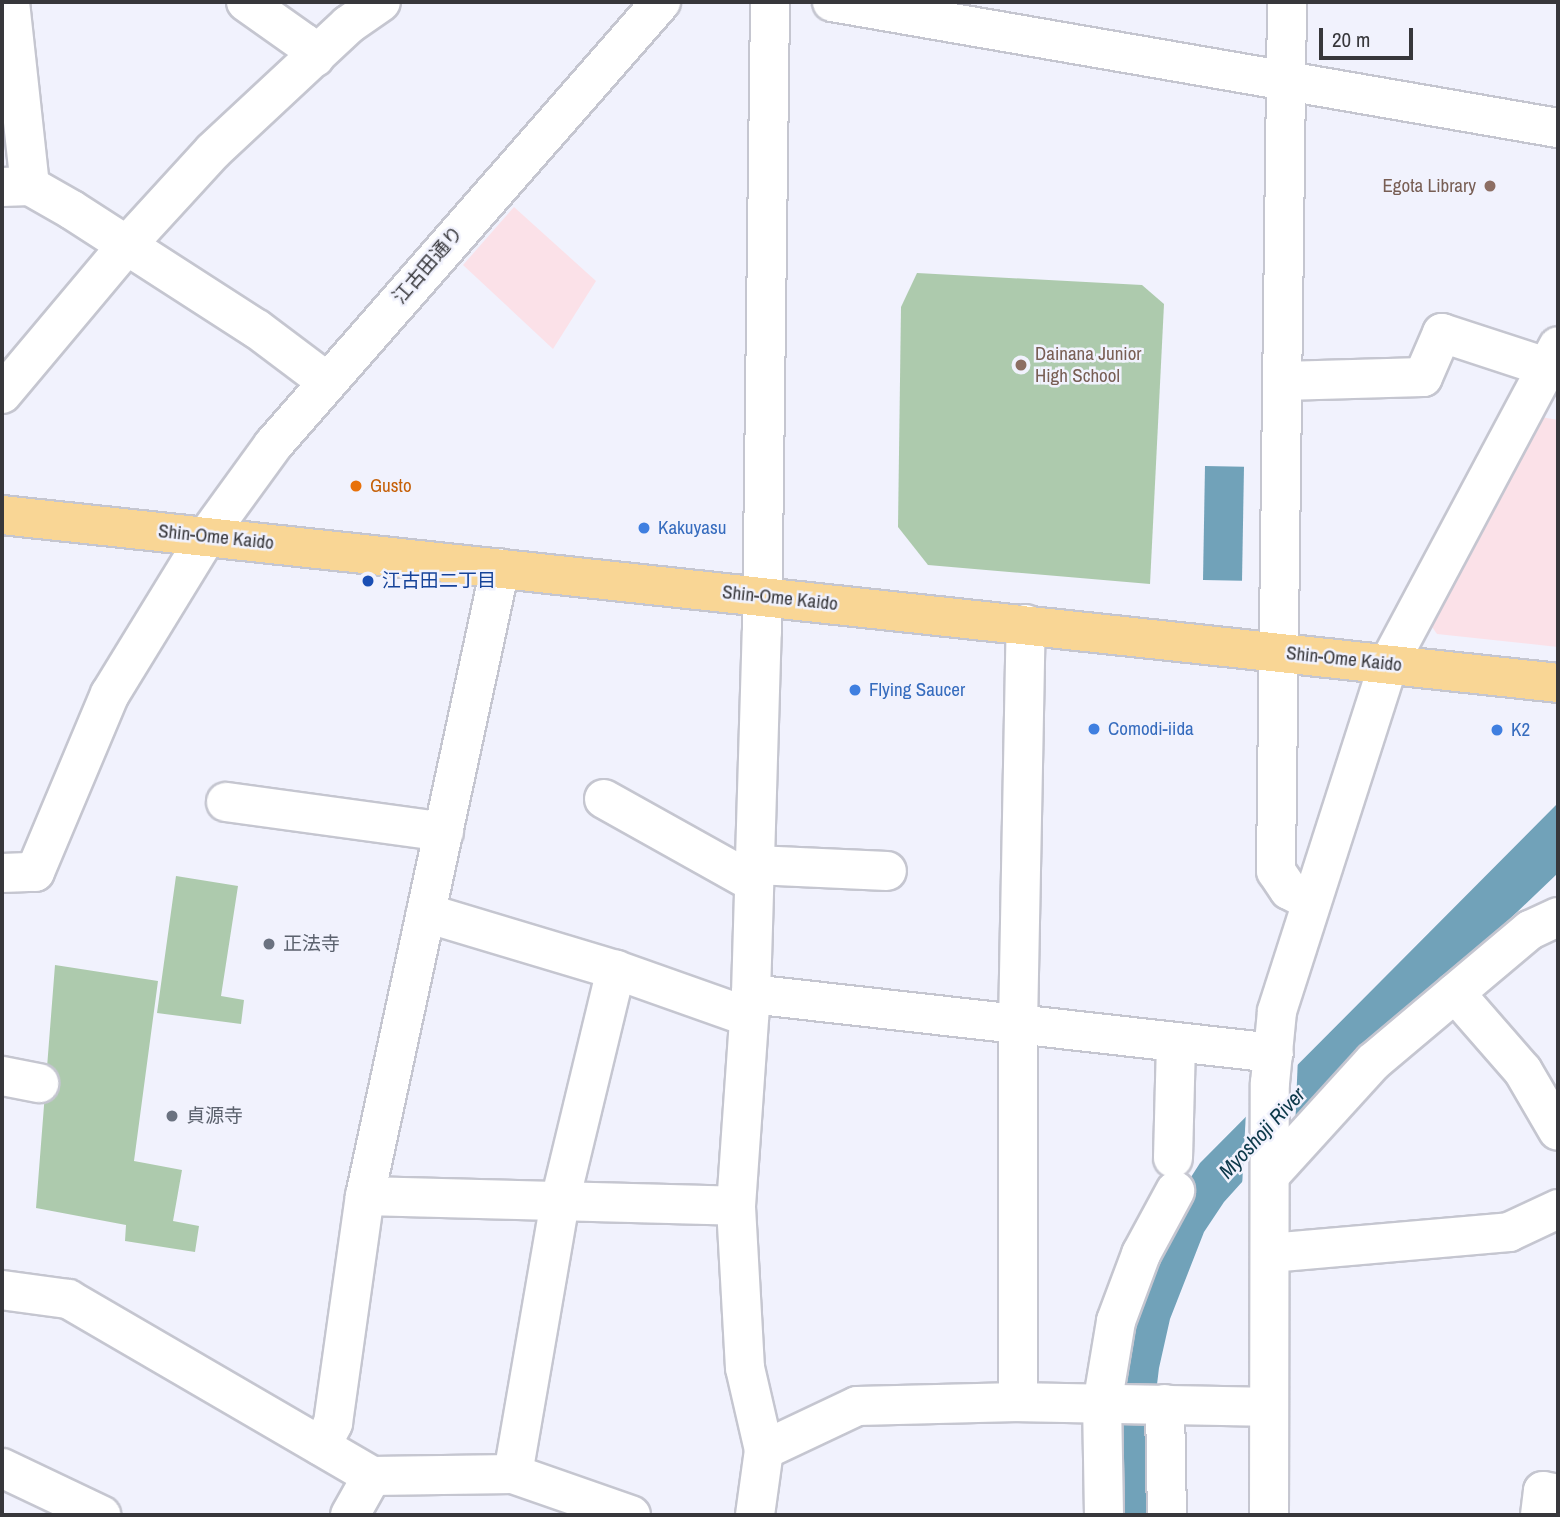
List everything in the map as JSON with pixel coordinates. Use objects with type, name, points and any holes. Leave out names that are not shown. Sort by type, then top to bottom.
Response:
[{"type":"main road","name":"Shin-Ome Kaido","points":[[2,515],[1558,683]]},
{"type":"street","points":[[10,2],[16,186],[126,246],[257,330],[326,381]]},
{"type":"street","points":[[246,2],[304,43],[315,57]]},
{"type":"street","points":[[2,394],[126,246],[213,151],[315,57],[381,2]]},
{"type":"street","name":"江古田通り","points":[[2,873],[35,872],[110,694],[207,536],[326,381],[661,2]]},
{"type":"street","points":[[755,1515],[764,1450],[745,1368],[736,1206],[750,1005],[755,874],[762,596],[770,2]]},
{"type":"street","points":[[832,2],[1025,18],[1284,80],[1558,128]]},
{"type":"street","points":[[1287,2],[1276,870],[1289,890],[1310,901]]},
{"type":"street","points":[[1269,1515],[1272,1162],[1265,1079],[1277,1012],[1310,901],[1389,663],[1552,357],[1442,333],[1423,377],[1283,381]]},
{"type":"street","points":[[321,1446],[332,1423],[365,1196],[500,568]]},
{"type":"street","points":[[1018,1402],[1018,1026],[1026,624]]},
{"type":"street","points":[[604,799],[755,874],[887,871]]},
{"type":"street","points":[[226,803],[444,832]]},
{"type":"street","points":[[426,913],[616,970],[750,1005],[1018,1026],[1176,1044],[1265,1079]]},
{"type":"street","points":[[1272,1162],[1373,1062],[1530,930],[1558,917]]},
{"type":"street","points":[[513,1474],[561,1201],[616,970]]},
{"type":"street","points":[[1455,993],[1523,1071],[1558,1130]]},
{"type":"street","points":[[1104,1515],[1107,1405],[1116,1321],[1174,1174],[1176,1044]]},
{"type":"street","points":[[2,1076],[40,1083]]},
{"type":"street","points":[[365,1196],[736,1206]]},
{"type":"street","points":[[1270,1253],[1509,1232],[1558,1209]]},
{"type":"street","points":[[2,1290],[68,1299],[372,1476],[513,1474],[631,1515]]},
{"type":"street","points":[[764,1450],[858,1406],[1018,1402],[1269,1407]]},
{"type":"street","points":[[1162,1405],[1167,1515]]},
{"type":"street","points":[[2,1468],[101,1515]]},
{"type":"street","points":[[350,1515],[372,1476]]},
{"type":"street","points":[[1540,1515],[1543,1491],[1558,1494]]},
{"type":"shaded area","points":[[514,207],[596,281],[553,349],[463,265]]},
{"type":"shaded area","points":[[1541,417],[1558,420],[1558,647],[1437,634],[1425,617]]},
{"type":"green space","points":[[917,273],[1142,285],[1164,304],[1150,584],[928,565],[898,527],[901,307]]},
{"type":"green space","points":[[176,876],[238,886],[221,996],[244,1000],[241,1024],[157,1013]]},
{"type":"green space","points":[[55,965],[158,981],[134,1161],[182,1170],[173,1221],[199,1226],[195,1252],[125,1241],[126,1225],[36,1208]]},
{"type":"water","points":[[1205,466],[1244,467],[1242,581],[1203,580]]},
{"type":"water","name":"Myoshoji River","points":[[1558,803],[1558,873],[1288,1131],[1224,1202],[1204,1232],[1170,1319],[1159,1368],[1152,1426],[1153,1515],[1113,1515],[1112,1379],[1177,1199],[1200,1163]]},
{"type":"pier","points":[[1298,1056],[1295,1130],[1242,1187],[1246,1112]]},
{"type":"place","name":"Egota Library","points":[[1490,186]]},
{"type":"place","name":"Dainana Junior High School","points":[[1021,365]]},
{"type":"place","name":"Gusto","points":[[356,486]]},
{"type":"place","name":"Kakuyasu","points":[[644,528]]},
{"type":"place","name":"江古田二丁目","points":[[368,581]]},
{"type":"place","name":"Flying Saucer","points":[[855,690]]},
{"type":"place","name":"Comodi-iida","points":[[1094,729]]},
{"type":"place","name":"K2","points":[[1497,730]]},
{"type":"place","name":"正法寺","points":[[269,944]]},
{"type":"place","name":"貞源寺","points":[[172,1116]]}]
